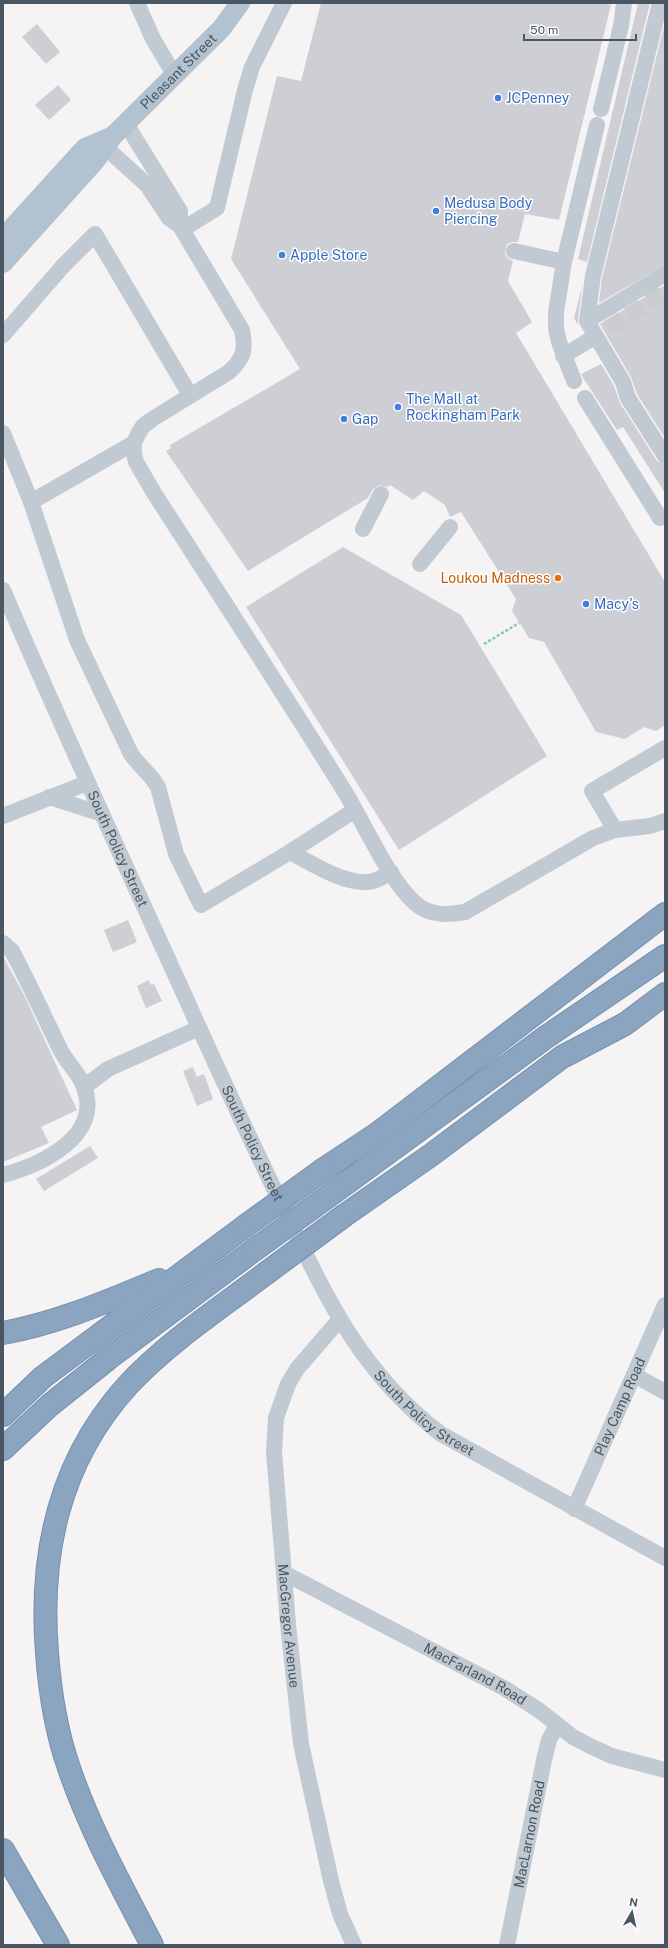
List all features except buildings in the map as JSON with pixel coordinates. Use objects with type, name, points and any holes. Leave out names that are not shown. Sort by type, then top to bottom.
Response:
[{"type":"highway","points":[[3,1415],[43,1377],[244,1227],[324,1169],[376,1134],[665,914]]},
{"type":"highway","points":[[3,1449],[56,1400],[109,1358],[254,1250],[546,1037],[638,976],[665,956]]},
{"type":"highway","points":[[562,1057],[638,976]]},
{"type":"highway","points":[[152,1945],[90,1823],[61,1743],[51,1694],[46,1640],[45,1585],[52,1531],[69,1478],[95,1429],[110,1407],[142,1370],[168,1347],[345,1215],[431,1155],[562,1057],[625,1024],[665,994]]},
{"type":"highway","points":[[3,1333],[41,1324],[91,1309],[190,1268]]},
{"type":"highway","points":[[3,1850],[58,1945]]},
{"type":"main road","name":"Pleasant Street","points":[[3,263],[94,162],[115,136],[222,28],[240,3]]},
{"type":"main road","name":"Pleasant Street","points":[[5,233],[85,148],[115,136]]},
{"type":"street","points":[[137,3],[153,39],[175,76]]},
{"type":"street","points":[[182,227],[216,208],[252,67],[284,3]]},
{"type":"street","points":[[574,381],[563,356],[556,328],[556,312],[564,262],[622,26],[624,3]]},
{"type":"street","points":[[660,3],[593,276],[587,320],[623,382],[628,398],[665,456]]},
{"type":"street","points":[[115,136],[169,218],[182,227]]},
{"type":"street","points":[[30,502],[134,443],[144,426],[190,395],[229,372],[238,364],[243,354],[244,342],[242,330],[182,227],[180,211],[115,136]]},
{"type":"street","points":[[3,335],[63,266],[95,234],[190,395]]},
{"type":"street","points":[[514,251],[564,262]]},
{"type":"street","points":[[587,320],[665,274]]},
{"type":"street","points":[[563,356],[588,341]]},
{"type":"street","points":[[585,398],[660,518]]},
{"type":"street","points":[[3,433],[30,502],[77,640],[131,754],[137,763],[153,777],[158,787],[176,854],[201,904],[290,852],[355,810]]},
{"type":"street","points":[[134,443],[136,462],[154,493],[355,810],[391,872],[406,895],[417,905],[433,913],[451,914],[465,912],[592,838],[615,830],[650,826],[665,821]]},
{"type":"street","points":[[363,529],[381,494]]},
{"type":"street","points":[[420,564],[450,527]]},
{"type":"street","name":"South Policy Street","points":[[3,590],[50,701],[199,1028],[301,1244],[340,1319],[377,1374],[421,1419],[465,1449],[665,1558]]},
{"type":"street","points":[[615,830],[592,791],[665,748]]},
{"type":"street","points":[[3,816],[88,783]]},
{"type":"street","points":[[49,798],[71,803],[102,814]]},
{"type":"street","points":[[290,852],[334,874],[356,881],[375,881],[391,872]]},
{"type":"street","points":[[3,942],[12,951],[64,1058],[84,1087],[88,1112],[84,1124],[75,1138],[54,1153],[21,1170],[3,1175]]},
{"type":"street","points":[[84,1087],[108,1069],[199,1028]]},
{"type":"street","name":"Play Camp Road","points":[[574,1509],[665,1305]]},
{"type":"street","name":"MacGregor Avenue","points":[[340,1319],[297,1369],[288,1384],[276,1418],[274,1452],[288,1624],[301,1744],[331,1881],[342,1920],[354,1945]]},
{"type":"street","points":[[634,1375],[665,1392]]},
{"type":"street","name":"MacFarland Road","points":[[284,1573],[504,1688],[540,1711],[573,1738],[612,1756],[665,1770]]},
{"type":"street","name":"MacLarnon Road","points":[[507,1945],[544,1760],[549,1740],[557,1725]]},
{"type":"path","points":[[484,644],[519,623]]},
{"type":"tunnel","points":[[588,341],[665,292]]},
{"type":"place","name":"JCPenney","points":[[498,98]]},
{"type":"place","name":"Medusa Body Piercing","points":[[436,211]]},
{"type":"place","name":"Apple Store","points":[[282,255]]},
{"type":"place","name":"The Mall at Rockingham Park","points":[[398,407]]},
{"type":"place","name":"Gap","points":[[344,419]]},
{"type":"place","name":"Loukou Madness","points":[[558,578]]},
{"type":"place","name":"Macy's","points":[[586,604]]}]
